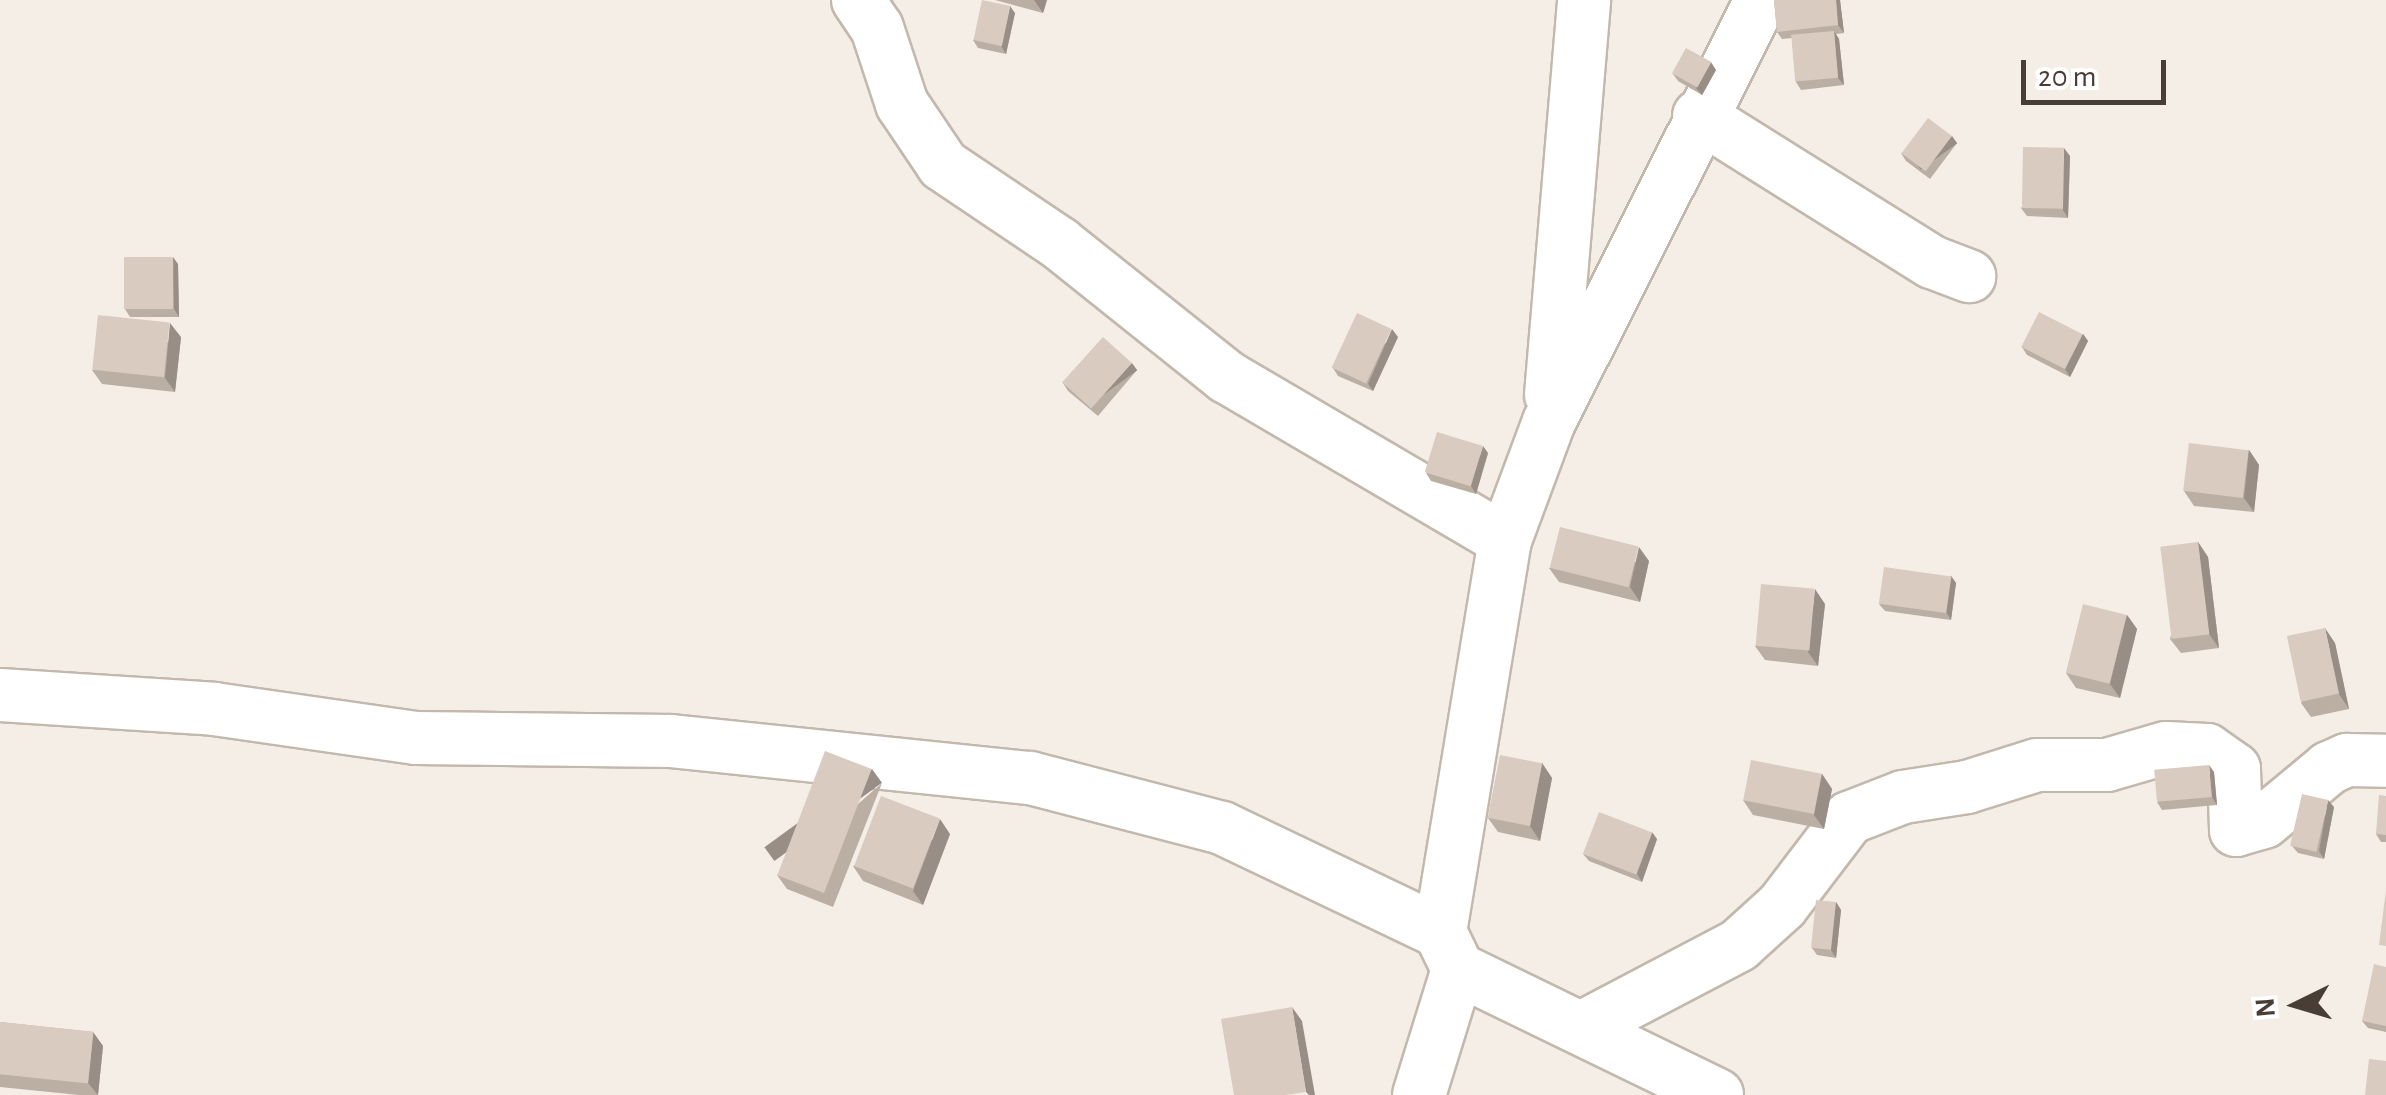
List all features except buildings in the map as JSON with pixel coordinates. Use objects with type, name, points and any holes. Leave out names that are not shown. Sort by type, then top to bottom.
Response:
[{"type":"street","points":[[858,0],[877,28],[902,104],[942,166],[1058,243],[1227,377],[1505,540]]},
{"type":"street","points":[[1550,422],[1584,0]]},
{"type":"street","points":[[1420,1095],[1449,951],[1505,540],[1550,422],[1698,116],[1761,0]]},
{"type":"street","points":[[1698,116],[1932,262],[1968,276]]},
{"type":"street","points":[[0,695],[214,708],[416,738],[671,741],[1030,778],[1222,828],[1717,1095]]},
{"type":"street","points":[[1586,1026],[1739,944],[1782,906],[1849,818],[1903,797],[1967,787],[2037,765],[2107,765],[2166,748],[2207,750],[2234,769],[2236,830],[2264,822],[2329,768],[2347,760],[2386,761]]}]
